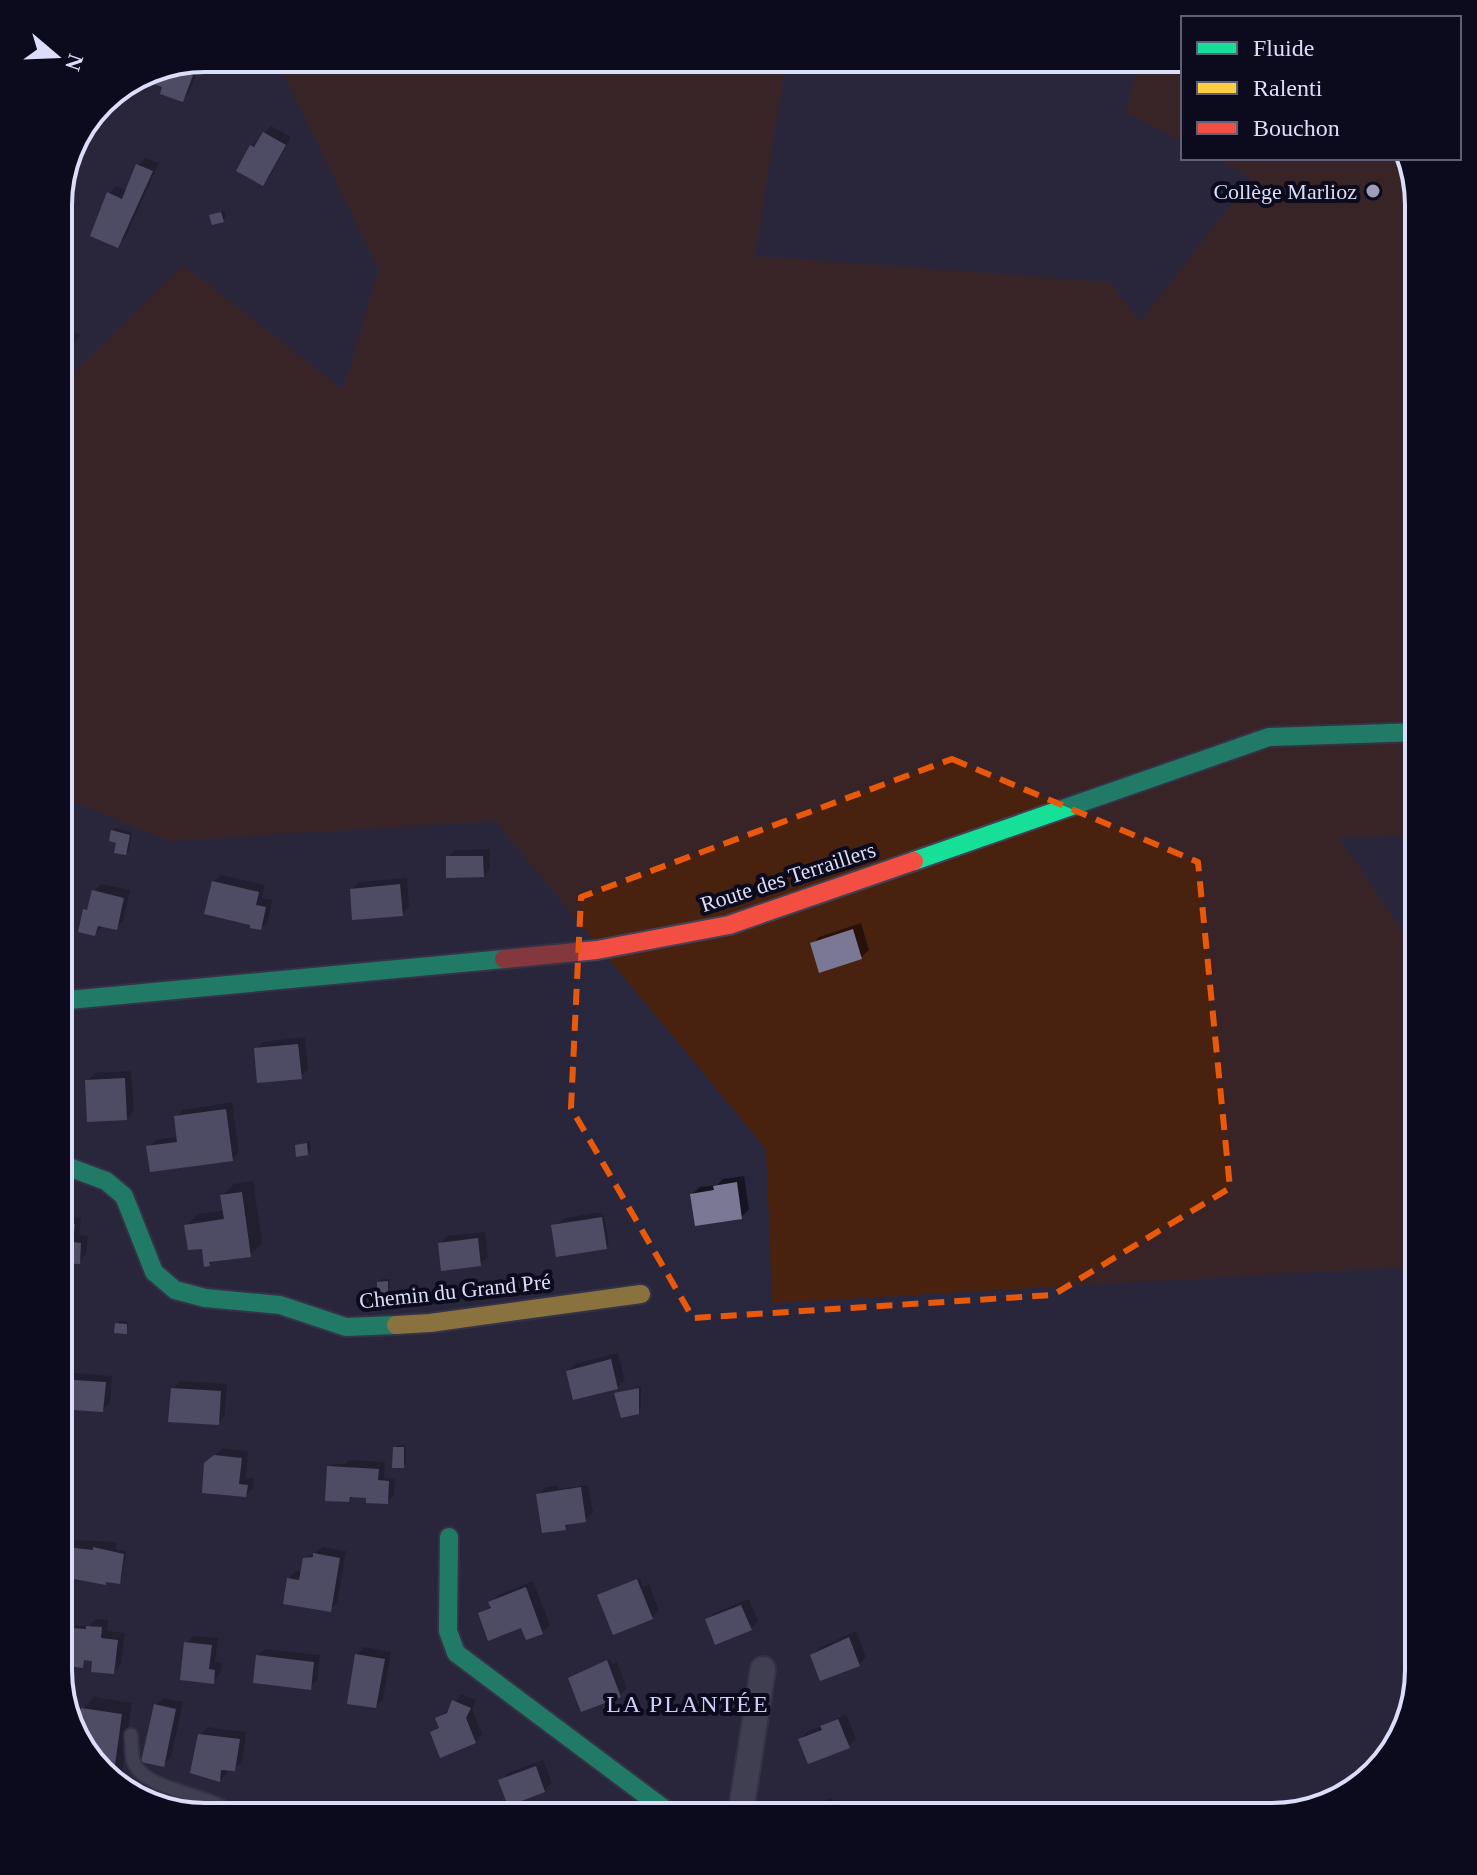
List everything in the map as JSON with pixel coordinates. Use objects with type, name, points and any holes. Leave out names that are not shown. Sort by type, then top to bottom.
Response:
[{"type":"street","name":"Route des Terraillers","points":[[72,1000],[597,950],[729,925],[1269,737],[1405,732]]},
{"type":"street","name":"Chemin du Grand Pré","points":[[72,1168],[106,1181],[124,1196],[154,1272],[175,1290],[205,1298],[280,1305],[346,1327],[430,1323],[641,1294]]},
{"type":"street","points":[[449,1537],[448,1631],[456,1653],[656,1803]]},
{"type":"street","points":[[742,1803],[763,1669]]},
{"type":"lane","points":[[131,1735],[133,1763],[145,1778],[168,1789],[218,1803]]},
{"type":"highlighted area","points":[[952,759],[1198,862],[1230,1188],[1053,1295],[693,1318],[571,1108],[581,897]]},
{"type":"shaded area","points":[[282,72],[784,72],[755,256],[1109,282],[1140,322],[1251,178],[1218,160],[1397,160],[1405,205],[1405,836],[1339,838],[1405,935],[1405,1267],[772,1303],[766,1149],[495,821],[169,841],[72,801],[72,374],[184,265],[343,390],[379,270]]},
{"type":"shaded area","name":"Collège Marlioz","points":[[1135,72],[1181,72],[1181,141],[1127,113]]},
{"type":"building","points":[[179,75],[193,75],[183,102],[160,94],[162,87],[152,83]]},
{"type":"building","points":[[263,132],[286,145],[263,186],[236,171],[250,145],[254,147]]},
{"type":"building","points":[[136,164],[153,171],[118,248],[90,236],[107,192],[122,199]]},
{"type":"building","points":[[221,212],[224,222],[212,225],[209,215]]},
{"type":"building","points":[[111,830],[130,835],[126,855],[114,853],[116,843],[109,841]]},
{"type":"building","points":[[446,856],[483,856],[484,877],[446,878]]},
{"type":"building","points":[[212,881],[259,892],[256,905],[266,907],[261,930],[204,914]]},
{"type":"building","points":[[400,884],[403,916],[352,920],[350,889]]},
{"type":"building","points":[[92,890],[124,898],[117,930],[98,926],[95,936],[78,932],[83,909],[87,910]]},
{"type":"building","points":[[853,929],[862,959],[819,973],[810,943]]},
{"type":"building","points":[[298,1044],[302,1079],[257,1083],[254,1048]]},
{"type":"building","points":[[125,1078],[127,1120],[87,1122],[85,1080]]},
{"type":"building","points":[[226,1109],[233,1161],[150,1172],[146,1146],[177,1142],[174,1116]]},
{"type":"building","points":[[307,1143],[308,1155],[296,1157],[295,1145]]},
{"type":"building","points":[[737,1182],[742,1219],[695,1226],[690,1194]]},
{"type":"building","points":[[242,1192],[251,1257],[209,1262],[210,1266],[204,1267],[202,1249],[188,1250],[184,1225],[224,1219],[220,1195]]},
{"type":"building","points":[[602,1217],[607,1249],[556,1257],[551,1225]]},
{"type":"building","points":[[72,1224],[75,1224],[73,1242],[81,1243],[80,1264],[72,1264]]},
{"type":"building","points":[[478,1238],[481,1266],[441,1271],[438,1243]]},
{"type":"building","points":[[388,1281],[388,1293],[377,1293],[377,1282]]},
{"type":"building","points":[[115,1323],[127,1324],[127,1334],[114,1333]]},
{"type":"building","points":[[611,1359],[618,1389],[573,1400],[566,1371]]},
{"type":"building","points":[[72,1380],[106,1382],[103,1412],[72,1410]]},
{"type":"building","points":[[171,1388],[221,1391],[219,1425],[168,1422]]},
{"type":"building","points":[[639,1388],[639,1414],[621,1418],[614,1393]]},
{"type":"building","points":[[393,1447],[404,1447],[404,1468],[392,1468]]},
{"type":"building","points":[[214,1455],[242,1458],[239,1484],[248,1485],[246,1497],[202,1493],[204,1463]]},
{"type":"building","points":[[327,1466],[379,1469],[378,1480],[389,1481],[388,1504],[366,1503],[366,1498],[350,1497],[349,1502],[325,1501]]},
{"type":"building","points":[[581,1487],[586,1522],[565,1525],[566,1530],[542,1533],[536,1494]]},
{"type":"building","points":[[93,1547],[124,1554],[120,1584],[106,1582],[106,1585],[72,1579],[72,1548],[93,1550]]},
{"type":"building","points":[[313,1553],[340,1558],[331,1612],[283,1604],[287,1578],[299,1580],[303,1558],[313,1557]]},
{"type":"building","points":[[637,1579],[653,1619],[613,1635],[597,1595]]},
{"type":"building","points":[[526,1587],[543,1634],[526,1640],[521,1628],[488,1641],[478,1613],[491,1608],[488,1602]]},
{"type":"building","points":[[741,1605],[752,1630],[715,1645],[705,1619]]},
{"type":"building","points":[[86,1626],[102,1627],[101,1638],[118,1640],[114,1674],[91,1672],[92,1661],[84,1660],[83,1668],[72,1667],[72,1628],[86,1629]]},
{"type":"building","points":[[849,1637],[860,1666],[820,1681],[810,1655]]},
{"type":"building","points":[[184,1642],[212,1645],[209,1669],[215,1670],[214,1684],[180,1680]]},
{"type":"building","points":[[355,1654],[385,1659],[376,1708],[347,1704]]},
{"type":"building","points":[[256,1655],[314,1662],[311,1690],[253,1683]]},
{"type":"building","points":[[607,1660],[621,1697],[581,1712],[568,1678]]},
{"type":"building","points":[[452,1700],[471,1708],[466,1718],[476,1743],[440,1758],[430,1732],[439,1728],[435,1718],[447,1713]]},
{"type":"building","points":[[154,1704],[176,1709],[164,1767],[141,1762]]},
{"type":"building","points":[[81,1708],[122,1714],[115,1768],[94,1744],[80,1713]]},
{"type":"building","points":[[838,1719],[850,1748],[808,1764],[798,1739],[822,1730],[820,1726]]},
{"type":"building","points":[[198,1734],[240,1739],[235,1771],[221,1770],[220,1782],[190,1773]]},
{"type":"building","points":[[536,1766],[545,1792],[516,1803],[507,1803],[498,1780]]},
{"type":"traffic: fast","points":[[914,861],[1269,737],[1405,732]]},
{"type":"traffic: fast","points":[[72,1000],[504,959]]},
{"type":"traffic: fast","points":[[72,1168],[106,1181],[124,1196],[154,1272],[175,1290],[205,1298],[280,1305],[346,1327],[396,1325]]},
{"type":"traffic: fast","points":[[449,1537],[448,1631],[456,1653],[656,1803]]},
{"type":"traffic: slow","points":[[396,1325],[641,1294]]},
{"type":"traffic: jam","points":[[504,959],[597,950],[729,925],[914,861]]},
{"type":"place","name":"Collège Marlioz","points":[[1373,191]]},
{"type":"district","name":"LA PLANTÉE","points":[[688,1704]]}]
